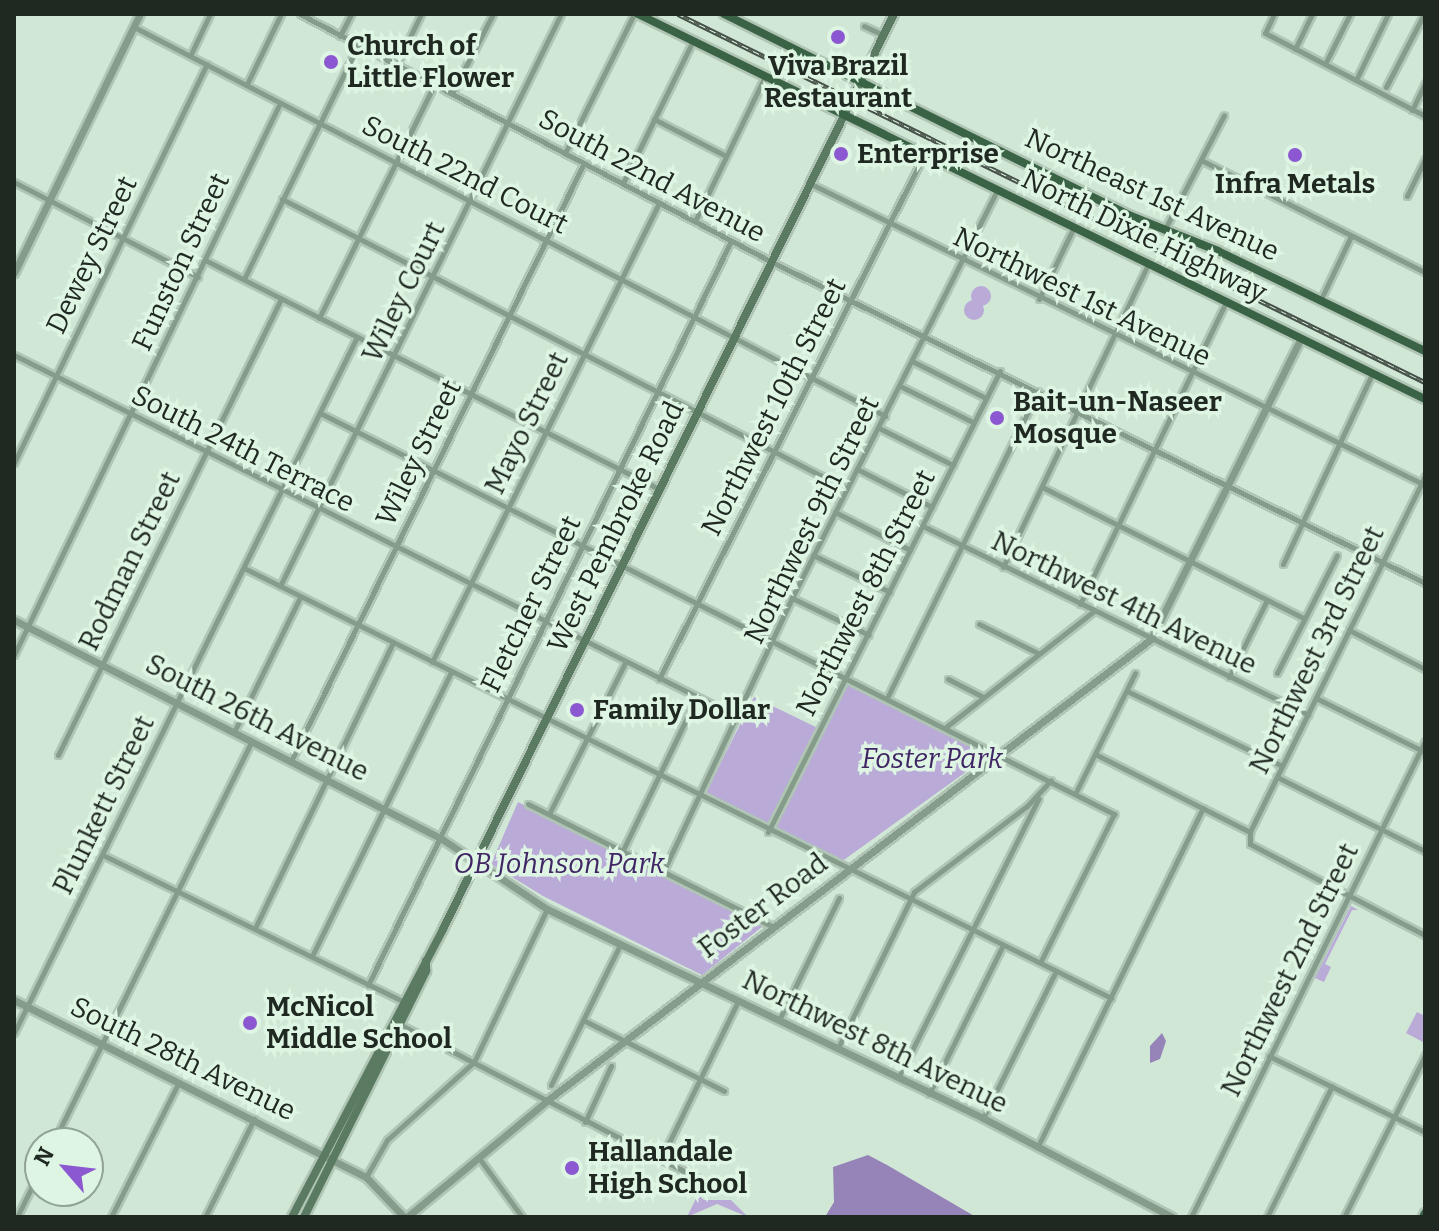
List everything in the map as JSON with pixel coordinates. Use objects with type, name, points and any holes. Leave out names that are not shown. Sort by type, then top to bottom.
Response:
[{"type":"main road","name":"North Dixie Highway","points":[[636,14],[844,112],[1425,399]]},
{"type":"main road","name":"Northeast 1st Avenue","points":[[724,14],[1165,229],[1321,299],[1425,351]]},
{"type":"main road","name":"West Pembroke Road","points":[[304,1217],[328,1157],[402,1001],[426,961],[894,14]]},
{"type":"main road","name":"West Pembroke Road","points":[[292,1217],[399,1024],[426,971],[426,961]]},
{"type":"street","points":[[14,273],[140,14]]},
{"type":"street","points":[[191,54],[210,14]]},
{"type":"street","points":[[247,84],[281,14]]},
{"type":"street","name":"South 22nd Avenue","points":[[300,14],[772,262],[1000,371],[1425,583]]},
{"type":"street","points":[[340,36],[351,14]]},
{"type":"street","points":[[396,66],[421,14]]},
{"type":"street","points":[[452,93],[493,14]]},
{"type":"street","name":"Wiley Court","points":[[280,586],[320,511],[561,14]]},
{"type":"street","points":[[565,153],[636,14]]},
{"type":"street","points":[[1274,14],[1265,33],[1425,116]]},
{"type":"street","points":[[1295,49],[1312,14]]},
{"type":"street","points":[[1325,64],[1350,14]]},
{"type":"street","points":[[1356,80],[1388,14]]},
{"type":"street","points":[[1386,87],[1424,14]]},
{"type":"street","points":[[864,26],[883,35]]},
{"type":"street","name":"South 22nd Court","points":[[134,27],[885,416]]},
{"type":"street","points":[[623,183],[694,40]]},
{"type":"street","points":[[244,279],[358,45]]},
{"type":"street","name":"Dewey Street","points":[[14,463],[207,64]]},
{"type":"street","points":[[695,221],[766,75]]},
{"type":"street","points":[[1412,110],[1425,83]]},
{"type":"street","points":[[319,318],[434,85]]},
{"type":"street","name":"Funston Street","points":[[14,655],[280,103]]},
{"type":"street","points":[[1165,229],[1224,115]]},
{"type":"street","points":[[654,119],[726,156]]},
{"type":"street","name":"Northwest 10th Street","points":[[659,679],[925,152]]},
{"type":"street","points":[[1407,196],[1425,159]]},
{"type":"street","points":[[1201,160],[1425,272]]},
{"type":"street","name":"Wiley Street","points":[[291,761],[584,163]]},
{"type":"street","points":[[14,182],[198,277]]},
{"type":"street","name":"Northwest 1st Avenue","points":[[809,183],[1338,447],[1423,484]]},
{"type":"street","name":"Northwest 9th Street","points":[[664,870],[740,718],[771,641],[813,555],[999,189]]},
{"type":"street","points":[[282,199],[847,489]]},
{"type":"street","name":"Mayo Street","points":[[432,662],[659,203]]},
{"type":"street","points":[[1039,299],[1075,226]]},
{"type":"street","points":[[1321,299],[1351,236]]},
{"type":"street","name":"Fletcher Street","points":[[368,985],[442,839],[542,621],[582,546],[731,241]]},
{"type":"street","points":[[205,260],[659,489]]},
{"type":"street","points":[[1003,567],[1149,263]]},
{"type":"street","name":"Rodman Street","points":[[58,755],[281,299]]},
{"type":"street","points":[[1080,604],[1227,301]]},
{"type":"street","name":"Plunkett Street","points":[[14,1033],[357,337]]},
{"type":"street","points":[[1151,639],[1301,338]]},
{"type":"street","name":"South 24th Terrace","points":[[14,355],[206,449],[320,511],[740,718]]},
{"type":"street","points":[[912,361],[986,398]]},
{"type":"street","name":"Northwest 8th Street","points":[[768,832],[1000,371]]},
{"type":"street","points":[[1283,564],[1372,373]]},
{"type":"street","points":[[900,386],[973,422]]},
{"type":"street","points":[[887,698],[1038,391]]},
{"type":"street","points":[[320,413],[1114,814],[1040,963]]},
{"type":"street","points":[[878,428],[953,465]]},
{"type":"street","points":[[857,469],[932,507]]},
{"type":"street","name":"Northwest 3rd Street","points":[[1348,897],[1250,844],[1250,832],[1425,476]]},
{"type":"street","points":[[1042,487],[1304,618]]},
{"type":"street","points":[[835,512],[910,550]]},
{"type":"street","name":"Northwest 4th Avenue","points":[[923,526],[1308,715]]},
{"type":"street","points":[[813,555],[890,592]]},
{"type":"street","points":[[1277,673],[1337,555]]},
{"type":"street","points":[[244,568],[768,832],[974,929],[1111,998]]},
{"type":"street","points":[[234,732],[300,597]]},
{"type":"street","points":[[792,598],[869,635]]},
{"type":"street","points":[[1229,677],[1267,600]]},
{"type":"street","points":[[946,727],[1094,611]]},
{"type":"street","name":"South 26th Avenue","points":[[14,620],[384,808],[442,839],[475,862]]},
{"type":"street","points":[[979,624],[1038,653]]},
{"type":"street","points":[[1349,630],[1425,669]]},
{"type":"street","name":"Foster Road","points":[[406,1217],[549,1099],[699,982],[1151,639]]},
{"type":"street","points":[[255,928],[393,643]]},
{"type":"street","points":[[549,814],[625,663]]},
{"type":"street","points":[[312,956],[451,672]]},
{"type":"street","points":[[1075,794],[1135,673]]},
{"type":"street","points":[[948,679],[982,696]]},
{"type":"street","points":[[1127,691],[1282,766]]},
{"type":"street","points":[[623,850],[697,697]]},
{"type":"street","points":[[1316,698],[1423,751]]},
{"type":"street","points":[[61,1127],[251,741]]},
{"type":"street","name":"Northwest 2nd Street","points":[[1191,1217],[1423,751],[1425,741]]},
{"type":"street","points":[[1095,754],[1250,832]]},
{"type":"street","points":[[1277,777],[1425,851]]},
{"type":"street","points":[[897,1079],[1041,794],[1051,780]]},
{"type":"street","points":[[838,1049],[910,899],[1041,794]]},
{"type":"street","points":[[528,804],[772,926]]},
{"type":"street","points":[[1038,1146],[1203,808]]},
{"type":"street","points":[[103,855],[402,1001]]},
{"type":"street","name":"Northwest 8th Avenue","points":[[475,862],[547,909],[929,1095],[983,1118],[1172,1217]]},
{"type":"street","points":[[1348,897],[1425,935]]},
{"type":"street","points":[[779,1020],[839,898]]},
{"type":"street","points":[[366,1177],[387,1140],[474,1062],[547,909]]},
{"type":"street","points":[[551,1085],[620,945]]},
{"type":"street","points":[[929,1095],[1003,945]]},
{"type":"street","points":[[983,1118],[1056,971]]},
{"type":"street","name":"South 28th Avenue","points":[[14,1000],[366,1177],[406,1217]]},
{"type":"street","points":[[661,1159],[738,1001]]},
{"type":"street","points":[[583,1020],[724,1091]]},
{"type":"street","points":[[399,1024],[699,1179]]},
{"type":"street","points":[[1344,1217],[1425,1055]]},
{"type":"street","points":[[1269,1056],[1425,1132]]},
{"type":"street","points":[[585,1122],[611,1066]]},
{"type":"street","points":[[111,1217],[179,1082]]},
{"type":"street","points":[[1267,1217],[1332,1086]]},
{"type":"street","points":[[205,1217],[254,1118]]},
{"type":"street","points":[[479,1158],[522,1217]]},
{"type":"green space","points":[[981,286],[988,289],[991,296],[988,303],[981,306],[974,303],[971,296],[974,289]]},
{"type":"green space","points":[[974,300],[981,303],[984,310],[981,317],[974,320],[967,317],[964,310],[967,303]]},
{"type":"green space","name":"Foster Park","points":[[848,684],[988,756],[841,862],[705,794],[754,697],[824,731]]},
{"type":"green space","name":"OB Johnson Park","points":[[518,802],[763,926],[702,975],[543,896],[491,864]]},
{"type":"green space","points":[[1351,906],[1358,910],[1352,910],[1325,964],[1331,967],[1324,982],[1315,978]]},
{"type":"green space","points":[[1417,1012],[1425,1016],[1423,1042],[1406,1033]]},
{"type":"green space","points":[[698,1194],[704,1200],[731,1200],[748,1217],[717,1204],[687,1217]]},
{"type":"shaded area","points":[[1162,1033],[1166,1041],[1160,1059],[1150,1063],[1150,1046]]},
{"type":"shaded area","points":[[868,1155],[976,1217],[825,1217],[834,1202],[833,1167]]},
{"type":"railway","points":[[678,14],[1425,382]]},
{"type":"place","name":"Viva Brazil Restaurant","points":[[838,37]]},
{"type":"place","name":"Church of Little Flower","points":[[331,62]]},
{"type":"place","name":"Enterprise","points":[[841,154]]},
{"type":"place","name":"Infra Metals","points":[[1295,155]]},
{"type":"place","name":"Bait-un-Naseer Mosque","points":[[997,418]]},
{"type":"place","name":"Family Dollar","points":[[577,710]]},
{"type":"place","name":"McNicol Middle School","points":[[250,1023]]},
{"type":"place","name":"Hallandale High School","points":[[572,1168]]}]
